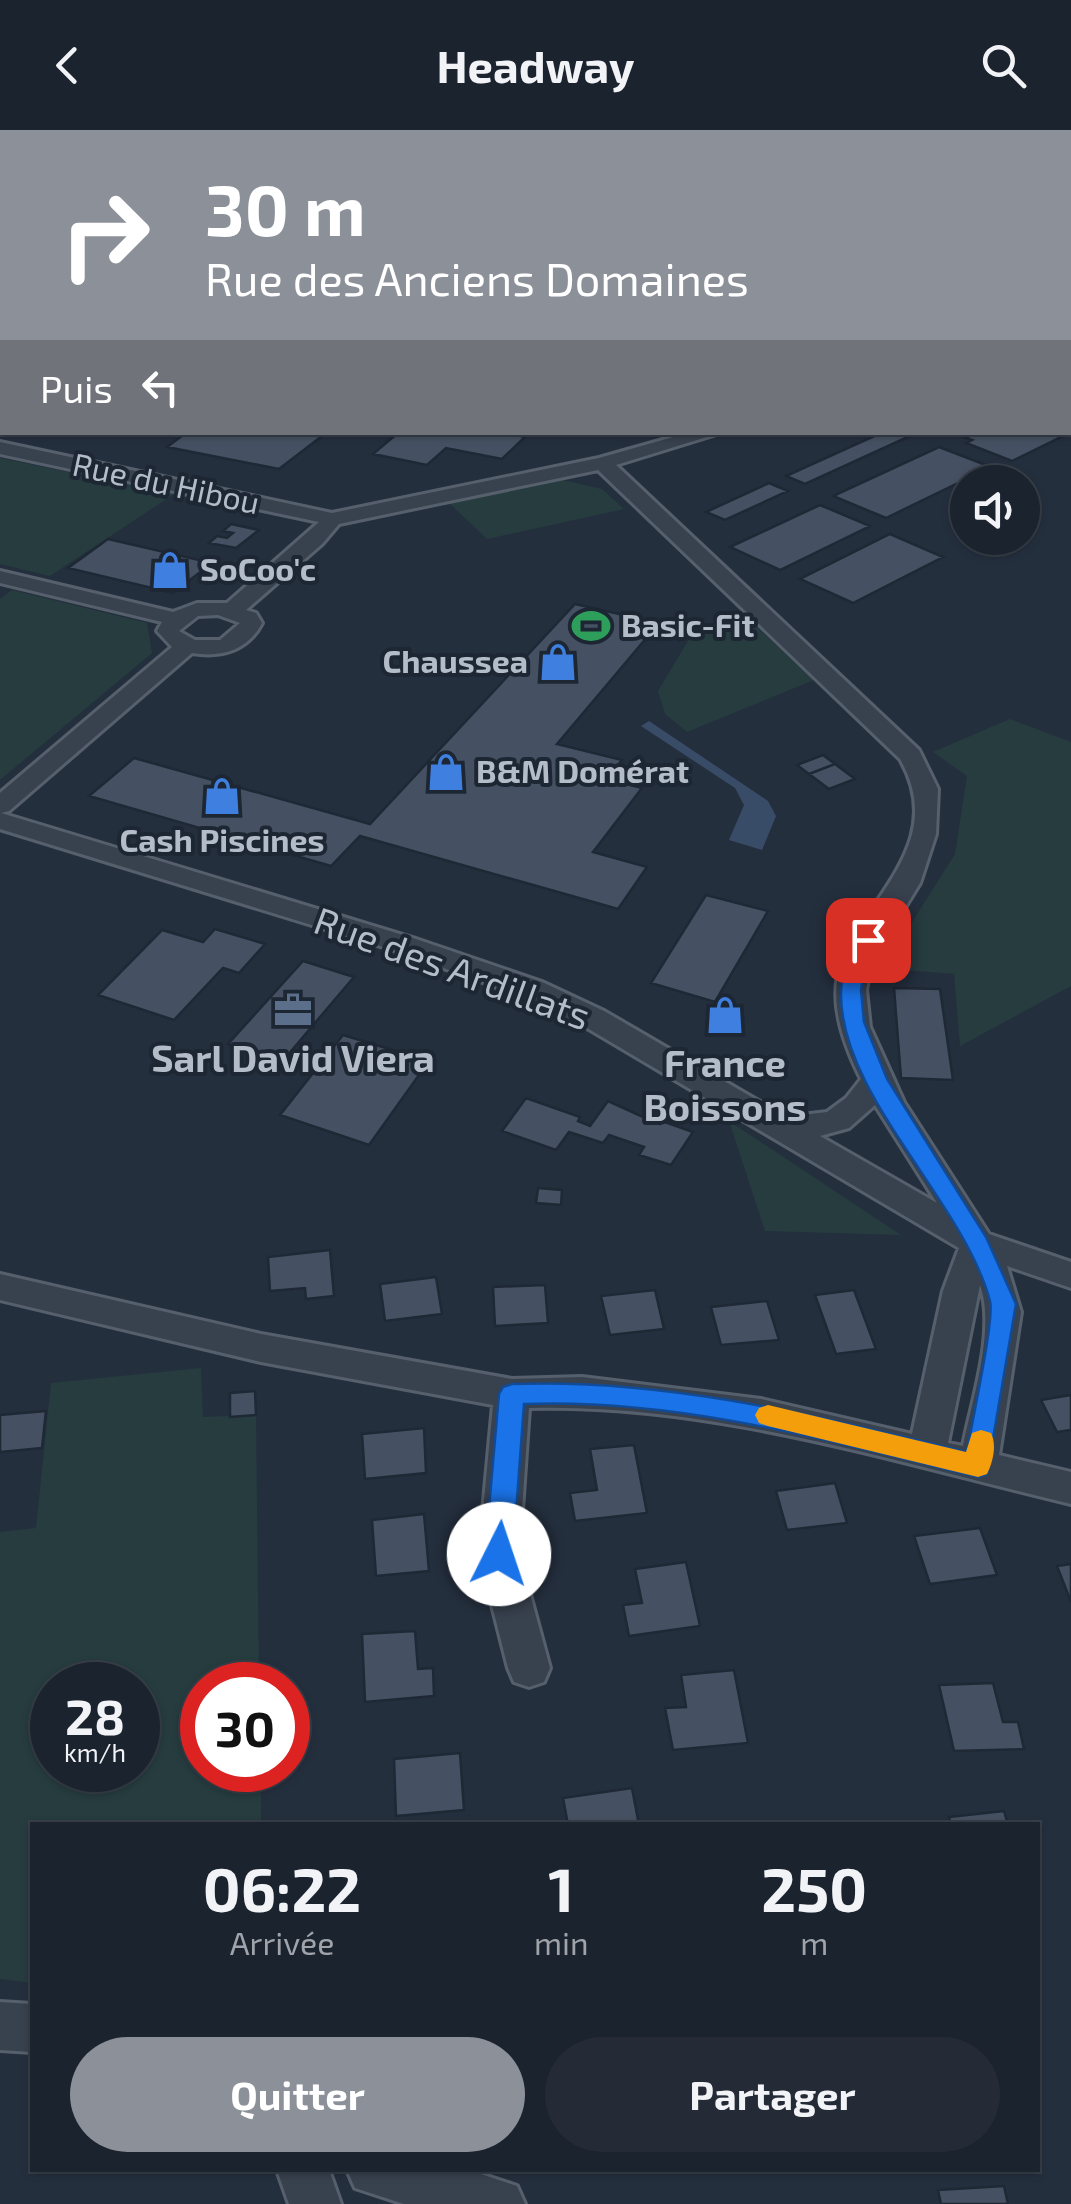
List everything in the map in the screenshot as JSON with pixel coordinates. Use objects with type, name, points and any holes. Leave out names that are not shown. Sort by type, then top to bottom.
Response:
[{"type":"street","points":[[232,610],[315,540],[332,519],[701,435]]},
{"type":"street","name":"Rue du Hibou","points":[[0,448],[332,519]]},
{"type":"street","points":[[609,456],[910,756],[926,780],[929,798],[922,845],[905,886],[855,966],[850,990],[853,1022],[876,1079],[978,1244],[1004,1304],[978,1466]]},
{"type":"street","points":[[0,577],[176,619]]},
{"type":"street","points":[[208,608],[232,610],[251,624],[245,636],[226,646],[187,646],[171,637],[170,625],[176,619],[208,608]]},
{"type":"street","points":[[0,806],[187,646]]},
{"type":"street","name":"Rue des Ardillats","points":[[0,821],[403,944],[532,990],[593,1018],[978,1244],[1071,1275]]},
{"type":"street","points":[[782,1128],[823,1126],[846,1118],[862,1104],[876,1079]]},
{"type":"street","points":[[927,1454],[960,1291],[978,1244]]},
{"type":"street","points":[[0,1287],[261,1348],[512,1394],[582,1392],[761,1414],[1071,1488]]},
{"type":"street","points":[[512,1394],[499,1554],[528,1668]]},
{"type":"street","points":[[0,2026],[30,2028]]},
{"type":"street","points":[[304,2172],[315,2204]]},
{"type":"street","points":[[380,2172],[499,2204]]},
{"type":"green space","points":[[0,458],[174,494],[50,576],[0,564]]},
{"type":"green space","points":[[558,479],[602,489],[624,509],[487,539],[447,501]]},
{"type":"green space","points":[[12,590],[147,623],[152,653],[0,780],[0,599]]},
{"type":"green space","points":[[732,619],[750,621],[814,680],[687,732],[665,714],[658,691],[691,636]]},
{"type":"green space","points":[[1010,719],[1071,742],[1071,986],[960,1046],[954,974],[890,969],[914,919],[955,854],[967,776],[933,752]]},
{"type":"green space","points":[[729,1121],[901,1235],[765,1231]]},
{"type":"green space","points":[[201,1368],[203,1417],[256,1415],[259,1662],[180,1662],[180,1792],[261,1792],[261,1822],[30,1822],[30,1983],[0,1979],[0,1532],[36,1528],[51,1383]]},
{"type":"water","points":[[649,721],[768,801],[776,816],[762,850],[729,840],[744,805],[735,788],[641,726]]},
{"type":"building","points":[[183,435],[322,436],[279,469],[167,447]]},
{"type":"building","points":[[395,435],[525,437],[502,459],[446,448],[427,465],[373,454]]},
{"type":"building","points":[[876,435],[910,436],[805,484],[786,476]]},
{"type":"building","points":[[1065,435],[1012,461],[966,443],[972,440],[966,438]]},
{"type":"building","points":[[939,447],[986,465],[950,465],[950,487],[886,518],[833,496]]},
{"type":"building","points":[[769,483],[788,491],[725,520],[706,512]]},
{"type":"building","points":[[820,505],[870,526],[780,570],[730,547]]},
{"type":"building","points":[[231,524],[259,530],[236,548],[209,543],[217,536],[227,538],[233,533],[223,531]]},
{"type":"building","points":[[890,534],[943,557],[853,603],[800,579]]},
{"type":"building","points":[[108,539],[212,563],[173,593],[68,568]]},
{"type":"building","points":[[575,604],[659,623],[557,744],[622,760],[607,779],[642,788],[593,852],[647,867],[618,909],[360,836],[331,866],[89,796],[134,758],[370,824]]},
{"type":"building","points":[[823,755],[835,764],[809,774],[797,765]]},
{"type":"building","points":[[835,764],[855,779],[829,789],[809,774]]},
{"type":"building","points":[[706,895],[768,911],[715,1002],[651,983]]},
{"type":"building","points":[[215,929],[265,944],[239,973],[223,968],[174,1020],[98,995],[162,930],[203,942]]},
{"type":"building","points":[[303,961],[354,977],[281,1063],[228,1044]]},
{"type":"building","points":[[894,988],[940,989],[953,1080],[901,1078]]},
{"type":"building","points":[[343,1035],[429,1061],[369,1145],[280,1115]]},
{"type":"building","points":[[526,1098],[580,1117],[578,1121],[590,1126],[608,1101],[660,1124],[662,1121],[693,1132],[671,1165],[639,1155],[644,1147],[609,1135],[603,1143],[569,1132],[556,1150],[502,1131]]},
{"type":"building","points":[[538,1188],[562,1190],[561,1205],[536,1203]]},
{"type":"building","points":[[330,1250],[334,1296],[306,1299],[305,1288],[270,1291],[268,1257]]},
{"type":"building","points":[[436,1277],[442,1314],[385,1321],[380,1284]]},
{"type":"building","points":[[545,1285],[548,1323],[495,1326],[493,1287]]},
{"type":"building","points":[[655,1290],[664,1329],[610,1335],[601,1296]]},
{"type":"building","points":[[854,1290],[876,1349],[836,1354],[815,1295]]},
{"type":"building","points":[[767,1301],[779,1340],[721,1345],[711,1307]]},
{"type":"building","points":[[255,1391],[256,1415],[230,1417],[230,1393]]},
{"type":"building","points":[[1071,1395],[1071,1430],[1057,1432],[1041,1400]]},
{"type":"building","points":[[46,1411],[42,1448],[0,1452],[0,1415]]},
{"type":"building","points":[[424,1428],[426,1473],[365,1479],[362,1434]]},
{"type":"building","points":[[634,1445],[647,1513],[575,1521],[570,1493],[597,1490],[590,1449]]},
{"type":"building","points":[[835,1483],[847,1523],[787,1530],[776,1491]]},
{"type":"building","points":[[424,1514],[429,1571],[376,1576],[372,1520]]},
{"type":"building","points":[[980,1528],[997,1575],[930,1584],[914,1536]]},
{"type":"building","points":[[686,1562],[700,1626],[629,1636],[623,1605],[642,1603],[635,1569]]},
{"type":"building","points":[[1071,1564],[1071,1602],[1057,1566]]},
{"type":"building","points":[[415,1631],[418,1669],[433,1668],[434,1696],[365,1702],[362,1634]]},
{"type":"building","points":[[734,1670],[748,1743],[673,1750],[665,1708],[686,1707],[681,1675]]},
{"type":"building","points":[[993,1683],[1003,1722],[1018,1722],[1024,1749],[954,1751],[939,1685]]},
{"type":"building","points":[[460,1753],[464,1810],[396,1816],[394,1759]]},
{"type":"building","points":[[632,1788],[638,1822],[567,1822],[563,1798]]},
{"type":"building","points":[[1004,1811],[1007,1822],[950,1822],[949,1817]]},
{"type":"building","points":[[1004,2186],[1008,2204],[941,2204],[938,2190]]},
{"type":"slow traffic","points":[[768,1415],[978,1466],[981,1441]]},
{"type":"place","name":"SoCoo'c","points":[[170,570]]},
{"type":"place","name":"Basic-Fit","points":[[591,626]]},
{"type":"place","name":"Chaussea","points":[[558,662]]},
{"type":"place","name":"B&M Domérat","points":[[446,772]]},
{"type":"place","name":"Cash Piscines","points":[[222,796]]},
{"type":"place","name":"Sarl David Viera","points":[[293,1010]]},
{"type":"place","name":"France Boissons","points":[[725,1015]]},
{"type":"route","points":[[499,1554],[512,1394],[582,1392],[761,1414],[978,1466],[1004,1304],[978,1244],[876,1079],[853,1022],[850,990],[855,966],[868,940]]}]
